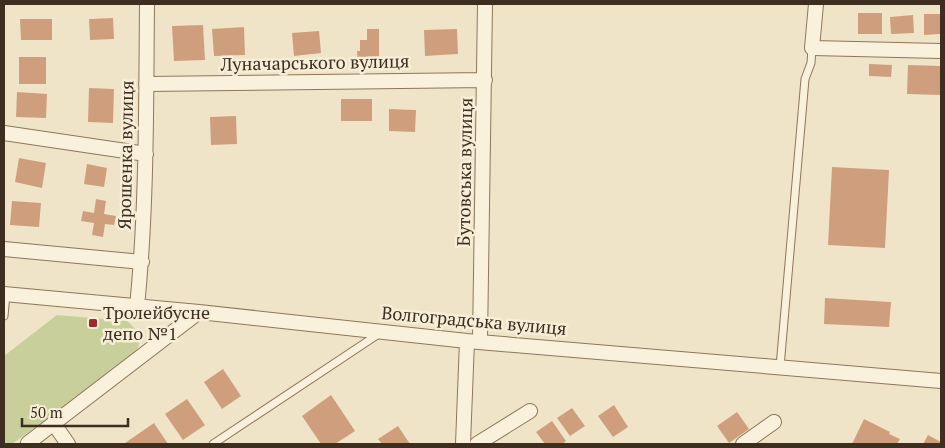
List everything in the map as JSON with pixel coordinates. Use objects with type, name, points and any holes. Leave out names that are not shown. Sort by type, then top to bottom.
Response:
[{"type":"street","name":"Ярошенка вулиця","points":[[137,306],[142,262],[146,154],[147,4]]},
{"type":"street","name":"Бутовська вулиця","points":[[463,444],[474,341],[485,80],[485,4]]},
{"type":"street","points":[[816,4],[812,48],[941,51]]},
{"type":"street","name":"Луначарського вулиця","points":[[146,84],[485,80]]},
{"type":"street","points":[[4,133],[146,154]]},
{"type":"street","points":[[4,249],[142,262]]},
{"type":"street","name":"Волгоградська вулиця","points":[[5,294],[474,341],[941,381]]},
{"type":"street","points":[[27,443],[199,312]]},
{"type":"street","points":[[476,444],[530,411]]},
{"type":"street","points":[[743,444],[774,422]]},
{"type":"street","points":[[54,424],[68,444]]},
{"type":"lane","points":[[780,367],[805,79],[811,63],[812,48]]},
{"type":"lane","points":[[4,316],[5,294]]},
{"type":"lane","points":[[213,444],[382,332]]},
{"type":"green space","points":[[57,315],[127,321],[135,329],[139,338],[136,352],[132,357],[12,444],[4,444],[4,356]]},
{"type":"building","points":[[858,13],[882,13],[882,34],[858,34]]},
{"type":"building","points":[[924,14],[940,14],[940,34],[924,35]]},
{"type":"building","points":[[913,15],[914,33],[891,34],[890,17]]},
{"type":"building","points":[[113,18],[114,39],[90,40],[89,19]]},
{"type":"building","points":[[20,19],[52,19],[52,40],[21,40]]},
{"type":"building","points":[[203,25],[205,60],[174,61],[172,26]]},
{"type":"building","points":[[244,27],[245,55],[214,56],[212,29]]},
{"type":"building","points":[[367,29],[379,29],[379,65],[358,65],[357,51],[360,51],[360,40],[367,40]]},
{"type":"building","points":[[457,29],[458,54],[425,56],[424,30]]},
{"type":"building","points":[[319,31],[321,53],[294,56],[292,33]]},
{"type":"building","points":[[19,57],[46,57],[46,84],[19,84]]},
{"type":"building","points":[[869,64],[892,65],[891,77],[869,76]]},
{"type":"building","points":[[908,65],[941,66],[941,95],[907,94]]},
{"type":"building","points":[[89,88],[114,89],[113,123],[88,122]]},
{"type":"building","points":[[17,92],[47,94],[46,118],[16,117]]},
{"type":"building","points":[[341,99],[372,99],[372,121],[341,121]]},
{"type":"building","points":[[389,109],[416,110],[415,132],[389,131]]},
{"type":"building","points":[[236,116],[237,144],[211,145],[210,117]]},
{"type":"building","points":[[19,158],[46,163],[42,188],[15,182]]},
{"type":"building","points":[[87,164],[107,168],[104,187],[84,184]]},
{"type":"building","points":[[832,167],[889,170],[885,248],[828,245]]},
{"type":"building","points":[[96,199],[106,201],[104,214],[116,216],[114,225],[105,224],[103,237],[92,235],[94,223],[81,221],[83,211],[94,213]]},
{"type":"building","points":[[12,201],[41,203],[39,227],[10,225]]},
{"type":"building","points":[[825,298],[891,302],[889,327],[824,324]]},
{"type":"building","points":[[223,369],[241,396],[222,409],[204,382]]},
{"type":"building","points":[[331,395],[355,431],[335,444],[321,444],[302,416]]},
{"type":"building","points":[[187,399],[205,425],[183,440],[165,414]]},
{"type":"building","points":[[614,405],[628,427],[613,437],[598,416]]},
{"type":"building","points":[[572,408],[585,426],[570,436],[557,418]]},
{"type":"building","points":[[737,412],[749,429],[729,443],[717,426]]},
{"type":"building","points":[[864,419],[900,439],[897,444],[852,444]]},
{"type":"building","points":[[552,421],[566,441],[562,444],[545,444],[536,432]]},
{"type":"building","points":[[154,423],[168,444],[125,443]]},
{"type":"building","points":[[398,426],[410,444],[382,444],[378,439]]},
{"type":"building","points":[[928,435],[941,442],[941,444],[923,444]]},
{"type":"place","name":"Тролейбусне депо №1","points":[[93,323]]}]
